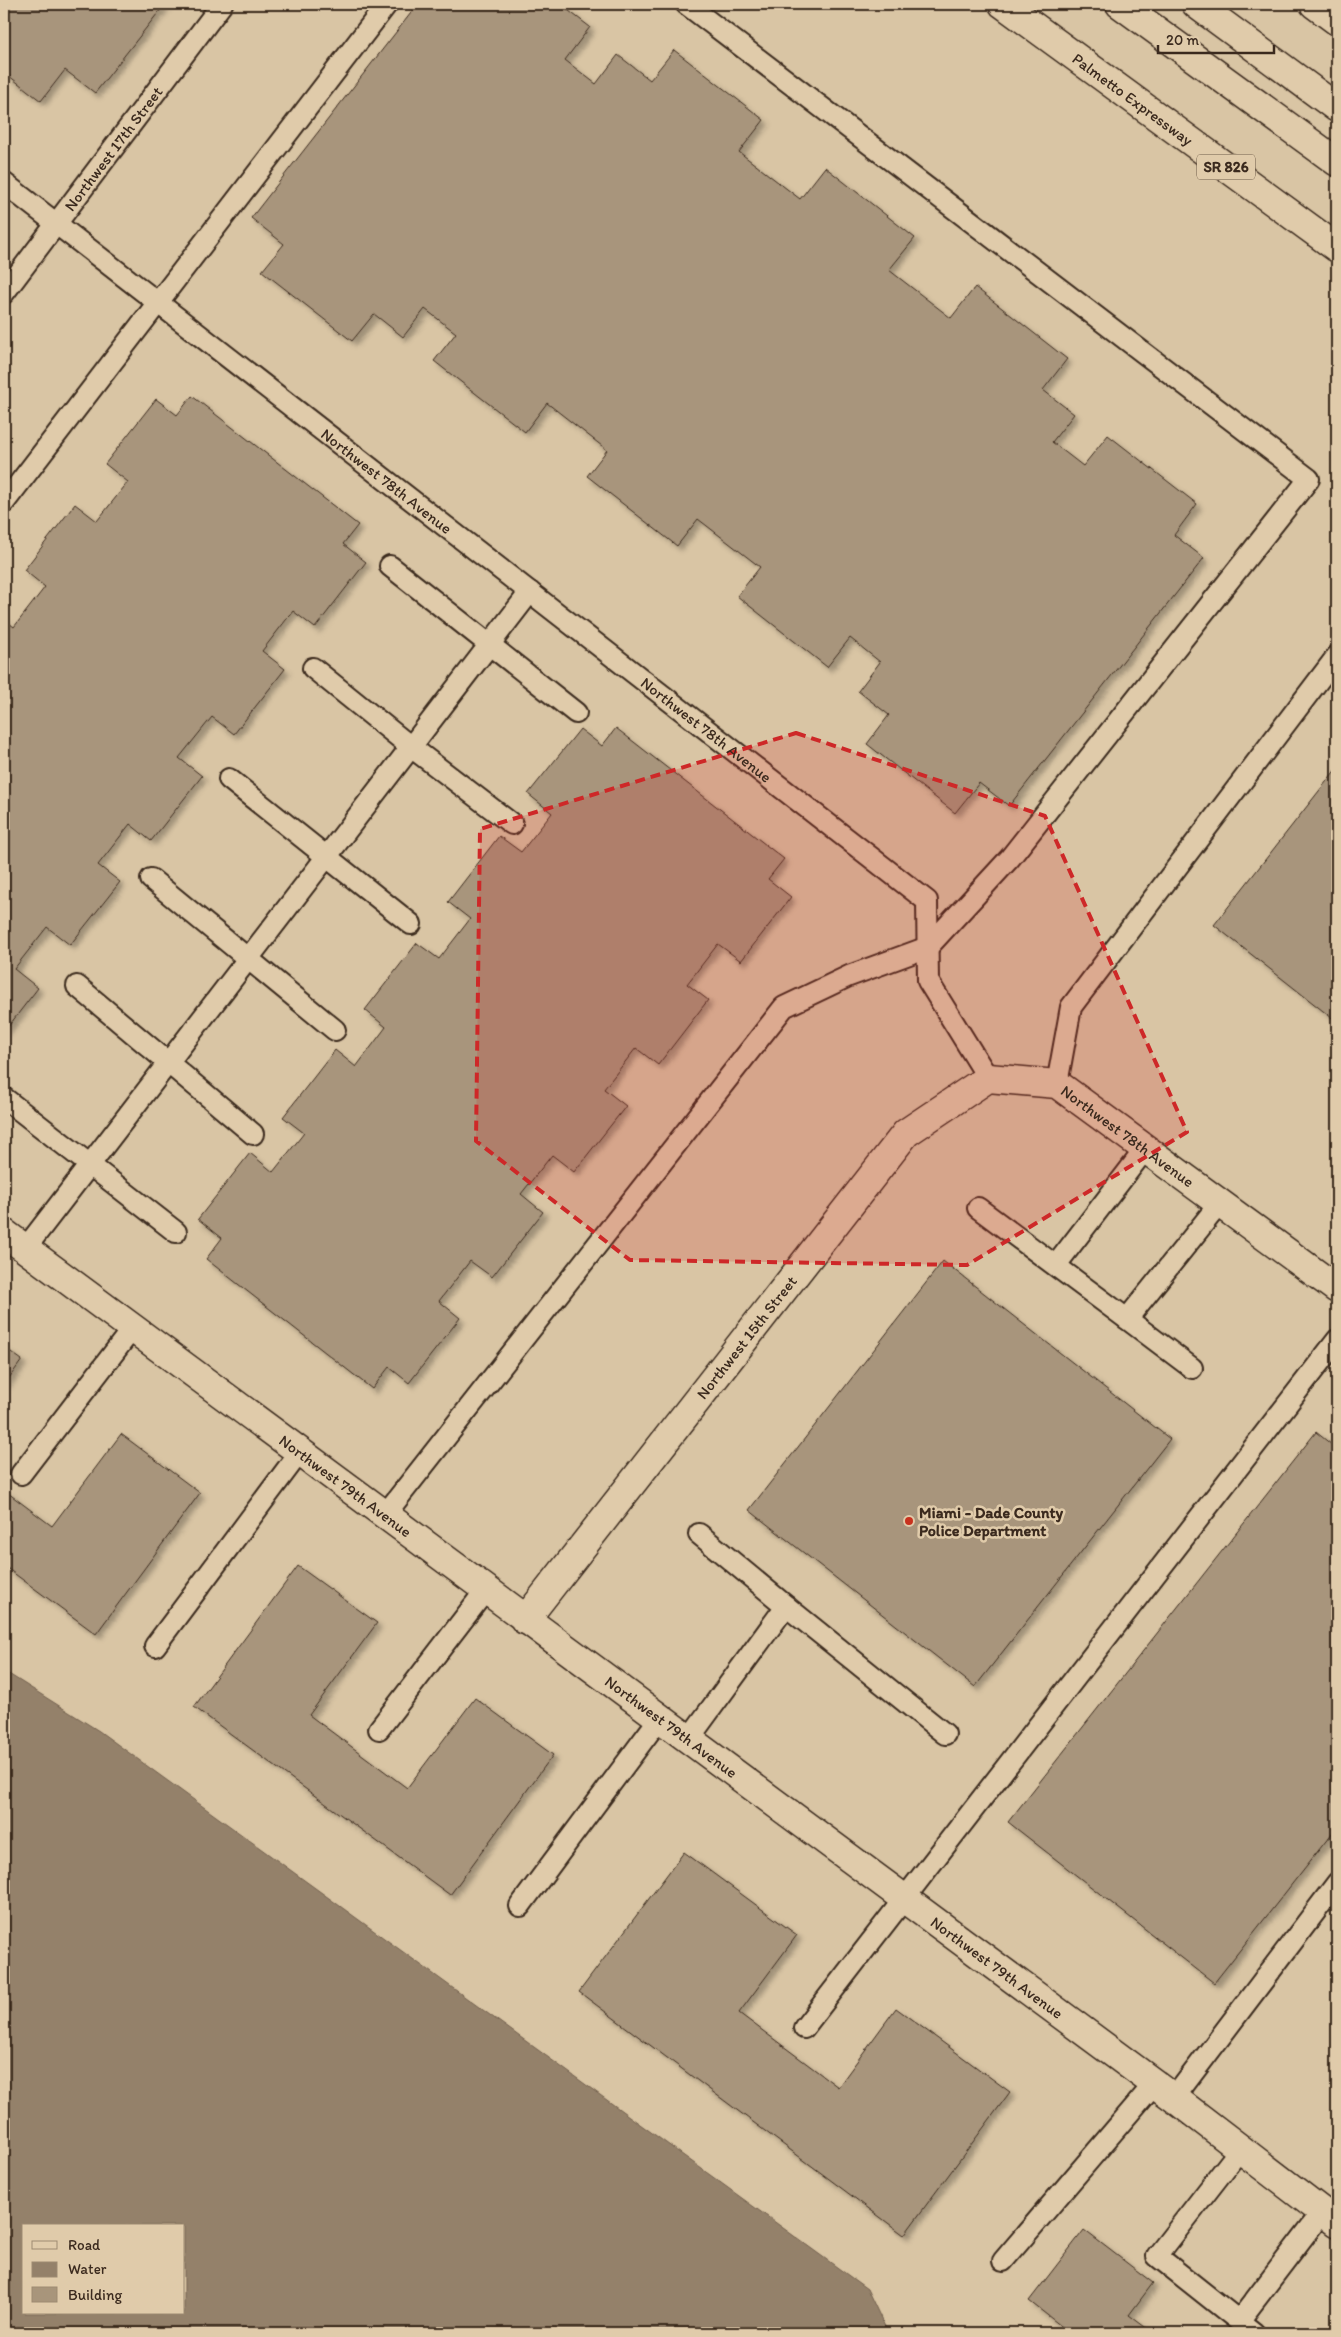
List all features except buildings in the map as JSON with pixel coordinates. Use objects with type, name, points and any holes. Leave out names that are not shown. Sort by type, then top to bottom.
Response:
[{"type":"main road","name":"Palmetto Expressway","points":[[1003,4],[1337,248]]},
{"type":"main road","points":[[1120,4],[1337,162]]},
{"type":"main road","points":[[1196,4],[1337,108]]},
{"type":"main road","points":[[1314,4],[1337,20]]},
{"type":"main road","name":"Northwest 78th Avenue","points":[[988,1078],[1057,1084],[1337,1288]]},
{"type":"main road","name":"Northwest 15th Street","points":[[525,1620],[906,1133],[988,1078]]},
{"type":"main road","name":"Northwest 79th Avenue","points":[[14,1241],[484,1591],[660,1718],[1241,2148],[1330,2217]]},
{"type":"lane","name":"Northwest 17th Street","points":[[5,288],[56,225],[222,4]]},
{"type":"lane","points":[[4,503],[387,4]]},
{"type":"lane","points":[[384,1516],[784,1007],[849,976],[928,946],[1010,858],[1309,479],[686,4]]},
{"type":"lane","name":"Northwest 78th Avenue","points":[[4,183],[927,901],[928,981],[988,1078]]},
{"type":"lane","points":[[390,566],[576,713]]},
{"type":"lane","points":[[14,1241],[89,1166],[530,592]]},
{"type":"lane","points":[[1057,1084],[1071,1007],[1337,656]]},
{"type":"lane","points":[[314,668],[411,747],[512,824]]},
{"type":"lane","points":[[229,779],[411,924]]},
{"type":"lane","points":[[151,879],[247,960],[335,1030]]},
{"type":"lane","points":[[77,986],[252,1134]]},
{"type":"lane","points":[[4,1098],[176,1232]]},
{"type":"lane","points":[[1056,1265],[1146,1148]]},
{"type":"lane","points":[[1127,1319],[1220,1203]]},
{"type":"lane","points":[[978,1208],[1192,1368]]},
{"type":"lane","points":[[21,1474],[132,1329]]},
{"type":"lane","points":[[804,2028],[1337,1340]]},
{"type":"lane","points":[[156,1646],[299,1453]]},
{"type":"lane","points":[[699,1534],[944,1734]]},
{"type":"lane","points":[[378,1729],[484,1591]]},
{"type":"lane","points":[[688,1740],[786,1606]]},
{"type":"lane","points":[[520,1906],[660,1718]]},
{"type":"lane","points":[[1003,2261],[1164,2091],[1337,1883]]},
{"type":"lane","points":[[1241,2148],[1157,2256],[1246,2327],[1330,2217]]},
{"type":"highlighted area","points":[[796,733],[1045,816],[1187,1132],[967,1265],[630,1260],[476,1141],[480,829]]},
{"type":"water","points":[[4,1671],[99,1731],[867,2289],[888,2333],[4,2333]]},
{"type":"place","name":"Miami - Dade County Police Department","points":[[909,1521]]}]
